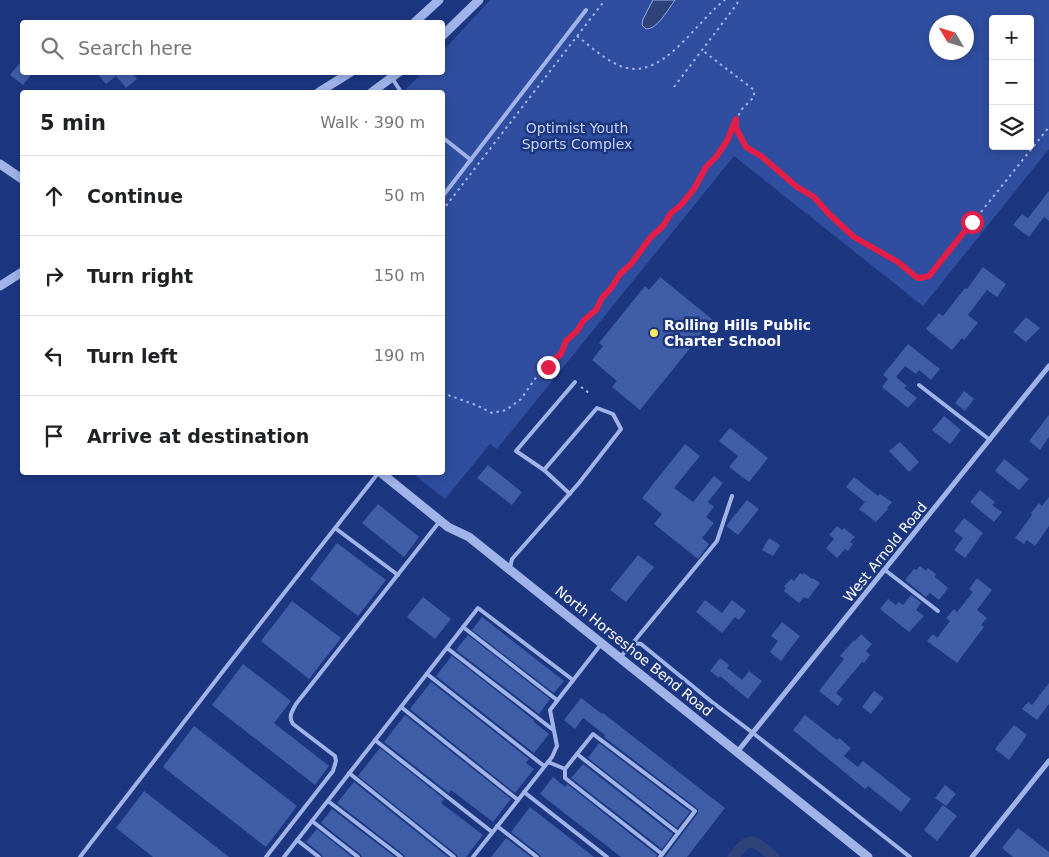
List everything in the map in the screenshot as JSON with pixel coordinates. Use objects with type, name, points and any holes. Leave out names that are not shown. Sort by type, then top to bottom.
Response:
[{"type":"street","points":[[417,20],[439,0]]},
{"type":"street","points":[[445,33],[479,0]]},
{"type":"street","points":[[321,90],[346,75]]},
{"type":"street","points":[[375,90],[395,75]]},
{"type":"street","points":[[0,164],[20,178]]},
{"type":"street","points":[[0,286],[20,273]]},
{"type":"street","name":"West Arnold Road","points":[[738,751],[1049,366]]},
{"type":"street","name":"North Horseshoe Bend Road","points":[[384,475],[440,521],[468,537],[510,570],[868,857]]},
{"type":"street","points":[[972,857],[1049,761]]},
{"type":"lane","points":[[445,193],[586,10]]},
{"type":"lane","points":[[395,75],[400,90]]},
{"type":"lane","points":[[445,139],[471,160]]},
{"type":"lane","points":[[570,494],[544,470],[516,451],[575,382]]},
{"type":"lane","points":[[919,385],[990,440]]},
{"type":"lane","points":[[510,570],[512,559],[570,494],[621,429],[613,414],[597,408],[544,470]]},
{"type":"lane","points":[[80,857],[378,475]]},
{"type":"lane","points":[[620,658],[717,541],[732,496]]},
{"type":"lane","points":[[266,857],[333,771],[336,761],[335,756],[293,724],[290,720],[290,714],[440,521]]},
{"type":"lane","points":[[335,528],[398,575]]},
{"type":"lane","points":[[885,570],[938,611]]},
{"type":"lane","points":[[284,857],[478,608],[573,680]]},
{"type":"lane","points":[[463,627],[557,700]]},
{"type":"lane","points":[[473,857],[548,762],[557,746],[550,710],[602,643]]},
{"type":"lane","points":[[632,644],[641,644],[910,857]]},
{"type":"lane","points":[[447,648],[553,730]]},
{"type":"lane","points":[[427,674],[544,766]]},
{"type":"lane","points":[[401,707],[518,800]]},
{"type":"lane","points":[[593,734],[695,811],[661,855],[565,778],[565,769],[577,754],[593,734]]},
{"type":"lane","points":[[375,740],[492,832]]},
{"type":"lane","points":[[577,754],[678,834]]},
{"type":"lane","points":[[548,762],[565,769]]},
{"type":"lane","points":[[350,773],[454,857]]},
{"type":"lane","points":[[524,792],[607,857]]},
{"type":"lane","points":[[328,801],[401,857]]},
{"type":"lane","points":[[312,821],[358,857]]},
{"type":"lane","points":[[497,826],[537,857]]},
{"type":"lane","points":[[297,840],[319,857]]},
{"type":"path","points":[[445,207],[605,0]]},
{"type":"path","points":[[577,36],[618,65],[635,69],[654,66],[668,56],[706,15],[725,0]]},
{"type":"path","points":[[674,87],[737,4],[738,0]]},
{"type":"path","points":[[445,393],[492,413],[506,410],[521,399],[537,376],[561,354],[566,341],[577,331],[584,320],[596,310],[602,298],[620,274],[631,264],[650,238],[663,226],[671,213],[680,206],[694,189],[706,167],[727,141],[741,110],[754,97],[754,90],[702,50]]},
{"type":"path","points":[[736,119],[736,128],[746,147],[761,156],[797,187],[814,197],[854,237],[898,262],[916,277],[920,278],[929,276],[933,272],[1049,127]]},
{"type":"path","points":[[575,382],[589,393]]},
{"type":"green space","name":"Optimist Youth Sports Complex","points":[[490,0],[1049,0],[1049,149],[923,306],[734,156],[497,449],[490,444],[445,499],[415,475],[445,475],[445,90],[405,90],[420,75],[445,75],[445,49]]},
{"type":"shaded area","points":[[653,0],[675,0],[655,26],[646,29],[642,25],[643,19]]},
{"type":"building","points":[[20,62],[20,75],[31,75],[23,85],[10,75]]},
{"type":"building","points":[[98,75],[134,75],[137,79],[126,88],[116,76],[106,84]]},
{"type":"building","points":[[1049,191],[1049,221],[1044,217],[1029,237],[1013,225],[1022,214],[1028,218]]},
{"type":"building","points":[[983,267],[1006,284],[997,297],[987,290],[968,315],[978,323],[964,340],[962,338],[952,350],[926,329],[939,313],[943,316],[965,288],[967,289]]},
{"type":"building","points":[[660,277],[713,320],[640,410],[612,387],[617,381],[592,360],[603,346],[599,343],[645,286],[649,290]]},
{"type":"building","points":[[1026,317],[1040,328],[1026,342],[1013,332]]},
{"type":"building","points":[[908,344],[940,369],[931,380],[919,370],[916,374],[905,366],[896,377],[907,386],[904,388],[917,398],[908,408],[882,387],[888,379],[883,375]]},
{"type":"building","points":[[964,391],[974,399],[965,411],[955,403]]},
{"type":"building","points":[[1049,415],[1049,437],[1040,450],[1029,441]]},
{"type":"building","points":[[944,416],[961,430],[950,444],[932,430]]},
{"type":"building","points":[[730,428],[768,458],[749,482],[729,467],[738,456],[719,441]]},
{"type":"building","points":[[900,442],[919,462],[909,472],[889,451]]},
{"type":"building","points":[[685,444],[700,456],[674,488],[693,502],[714,476],[723,483],[708,502],[714,507],[706,517],[714,523],[702,538],[709,544],[698,559],[654,524],[662,514],[642,498]]},
{"type":"building","points":[[1004,459],[1029,479],[1019,490],[995,471]]},
{"type":"building","points":[[488,465],[522,492],[512,505],[477,478]]},
{"type":"building","points":[[854,477],[878,496],[880,494],[892,502],[876,522],[859,509],[865,502],[846,487]]},
{"type":"building","points":[[980,490],[995,502],[992,505],[1002,512],[994,522],[970,502]]},
{"type":"building","points":[[1049,497],[1049,526],[1035,546],[1027,540],[1024,544],[1015,538],[1039,503],[1042,506]]},
{"type":"building","points":[[747,500],[759,509],[738,535],[726,526]]},
{"type":"building","points":[[378,504],[419,537],[404,557],[362,523]]},
{"type":"building","points":[[964,518],[983,533],[965,558],[954,550],[963,538],[954,531]]},
{"type":"building","points":[[837,526],[842,530],[844,528],[855,537],[850,542],[853,544],[848,551],[845,549],[837,558],[826,548],[834,539],[829,535]]},
{"type":"building","points":[[769,538],[780,545],[773,556],[762,550]]},
{"type":"building","points":[[337,543],[386,580],[358,616],[310,579]]},
{"type":"building","points":[[638,555],[654,567],[626,602],[610,590]]},
{"type":"building","points":[[920,566],[926,571],[928,568],[936,574],[935,577],[948,588],[939,600],[930,593],[926,597],[905,580],[914,569],[916,570]]},
{"type":"building","points":[[800,573],[803,575],[804,573],[820,583],[808,599],[804,597],[799,603],[784,591],[786,588],[784,586],[791,579],[794,581]]},
{"type":"building","points":[[977,578],[992,590],[977,610],[987,618],[981,625],[984,627],[957,663],[927,641],[933,634],[937,638],[950,621],[946,618],[954,609],[957,612],[973,592],[969,589]]},
{"type":"building","points":[[911,595],[921,603],[916,610],[924,616],[909,632],[880,609],[888,599],[896,605],[899,602],[903,605]]},
{"type":"building","points":[[423,597],[451,619],[435,639],[407,617]]},
{"type":"building","points":[[705,600],[722,613],[732,600],[746,611],[739,620],[735,617],[722,633],[696,612]]},
{"type":"building","points":[[292,601],[341,638],[309,679],[261,641]]},
{"type":"building","points":[[482,617],[564,681],[554,693],[472,630]]},
{"type":"building","points":[[782,622],[800,636],[781,661],[770,652],[778,641],[771,636]]},
{"type":"building","points":[[861,634],[872,644],[866,651],[870,655],[836,693],[843,699],[838,706],[819,691],[844,659],[840,656]]},
{"type":"building","points":[[468,635],[550,699],[539,714],[456,650]]},
{"type":"building","points":[[452,656],[534,720],[549,734],[534,753],[436,676]]},
{"type":"building","points":[[720,658],[729,665],[727,668],[742,680],[749,671],[762,681],[748,699],[720,676],[719,678],[710,671]]},
{"type":"building","points":[[243,664],[291,701],[274,723],[329,766],[315,785],[212,705]]},
{"type":"building","points":[[431,682],[529,759],[526,763],[534,769],[515,793],[410,709]]},
{"type":"building","points":[[1049,683],[1049,704],[1037,720],[1022,709],[1028,702],[1032,705]]},
{"type":"building","points":[[874,691],[884,698],[871,714],[862,707]]},
{"type":"building","points":[[581,698],[725,808],[687,857],[665,857],[698,813],[698,809],[604,737],[605,735],[583,718],[575,729],[564,720]]},
{"type":"building","points":[[405,715],[511,799],[493,822],[451,790],[449,793],[384,742]]},
{"type":"building","points":[[805,715],[837,740],[839,738],[851,748],[844,756],[858,767],[863,761],[911,799],[901,812],[868,786],[865,789],[793,730]]},
{"type":"building","points":[[1014,725],[1027,735],[1009,760],[995,749]]},
{"type":"building","points":[[194,726],[297,806],[266,847],[163,767]]},
{"type":"building","points":[[599,743],[690,812],[677,828],[588,758]]},
{"type":"building","points":[[380,748],[444,799],[441,803],[483,835],[466,857],[458,857],[358,776]]},
{"type":"building","points":[[583,764],[673,834],[662,849],[571,778]]},
{"type":"building","points":[[553,777],[565,787],[567,784],[657,855],[656,857],[621,857],[540,794]]},
{"type":"building","points":[[354,782],[448,857],[405,857],[337,803]]},
{"type":"building","points":[[945,785],[956,794],[946,806],[935,798]]},
{"type":"building","points":[[144,791],[229,857],[153,857],[116,828]]},
{"type":"building","points":[[943,805],[957,816],[937,841],[924,830]]},
{"type":"building","points":[[530,807],[594,857],[541,857],[511,832]]},
{"type":"building","points":[[332,809],[395,857],[362,857],[321,823]]},
{"type":"building","points":[[1018,828],[1049,852],[1049,857],[1013,857],[1002,848]]},
{"type":"building","points":[[317,829],[352,857],[323,857],[306,842]]},
{"type":"building","points":[[506,838],[531,857],[491,857]]},
{"type":"waterway","points":[[733,857],[749,842],[757,843],[774,857]]},
{"type":"place","name":"Rolling Hills Public Charter School","points":[[654,333]]},
{"type":"route","points":[[548,367],[550,362],[561,354],[566,341],[573,336],[584,320],[596,310],[602,298],[620,274],[631,264],[650,238],[663,226],[671,213],[680,206],[698,184],[706,167],[727,141],[736,119],[736,128],[748,149],[761,156],[797,187],[814,197],[854,237],[898,262],[916,277],[929,276],[972,222]]}]
